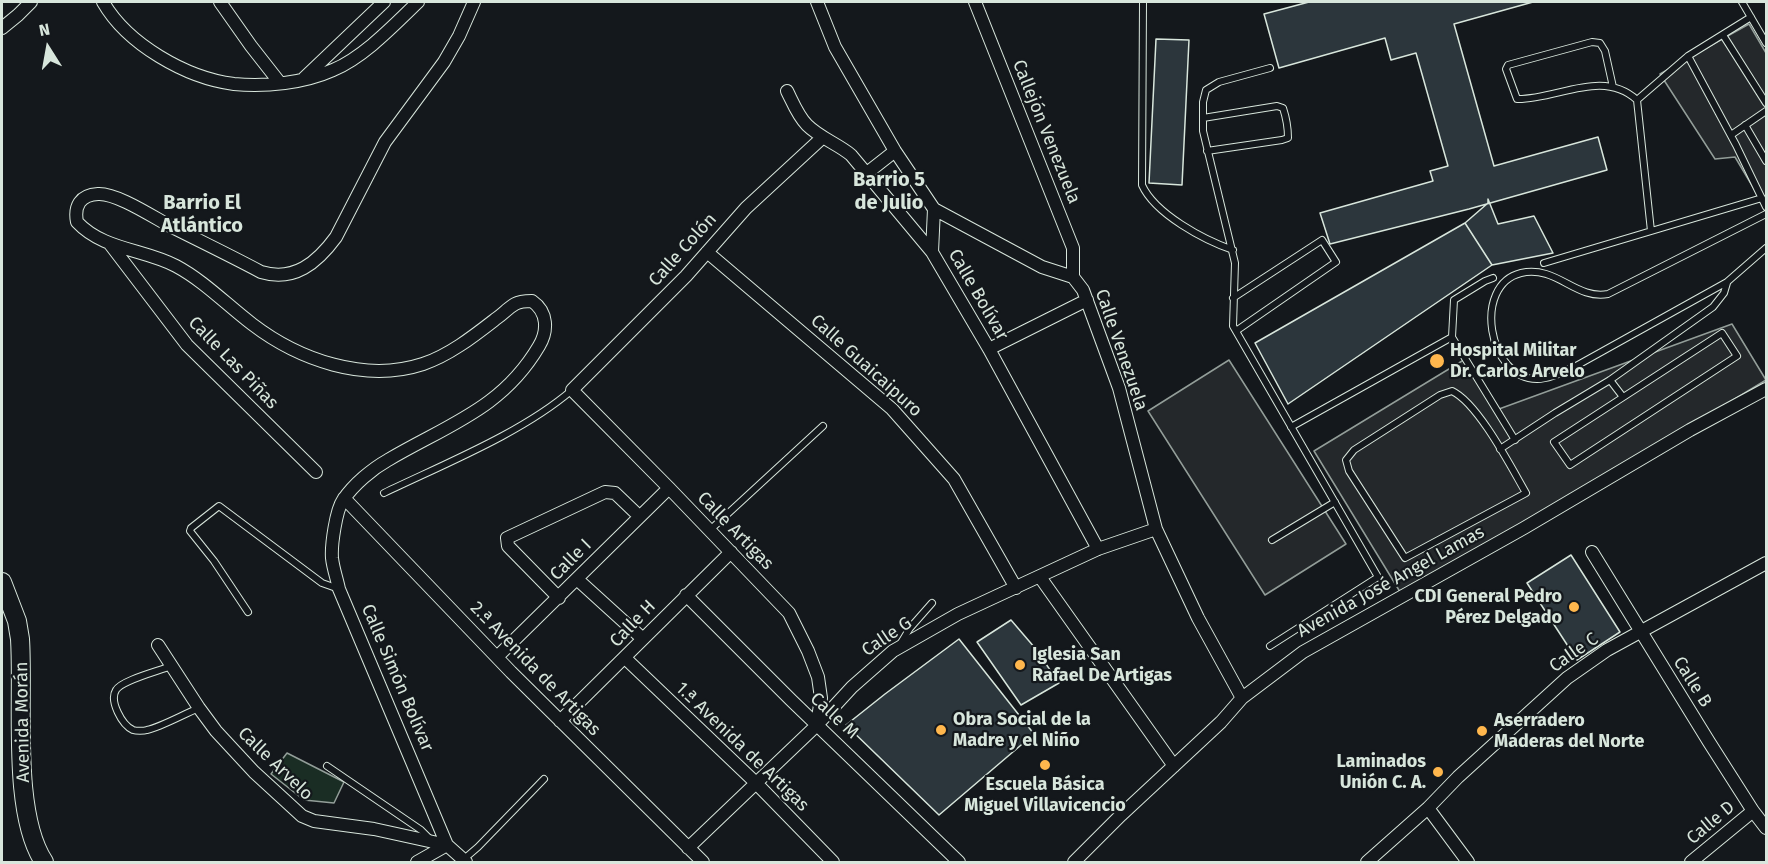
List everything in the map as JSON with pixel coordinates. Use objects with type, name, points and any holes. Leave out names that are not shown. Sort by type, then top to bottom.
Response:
[{"type":"main road","name":"Avenida Morán","points":[[2,582],[17,621],[20,639],[22,770],[25,798],[33,839],[44,862]]},
{"type":"street","points":[[2,28],[31,2]]},
{"type":"street","points":[[103,2],[117,23],[160,56],[182,68],[215,80],[235,84],[280,83],[335,69],[385,33],[418,2]]},
{"type":"street","points":[[220,2],[280,83]]},
{"type":"street","points":[[303,79],[384,2]]},
{"type":"street","points":[[344,498],[366,476],[387,460],[444,431],[482,408],[516,377],[533,357],[545,333],[545,319],[537,304],[528,301],[515,303],[440,358],[422,365],[394,369],[356,369],[291,350],[250,323],[208,287],[183,270],[165,260],[110,244],[93,236],[77,222],[76,207],[79,201],[98,194],[109,196],[261,272],[275,276],[287,276],[313,262],[336,237],[385,142],[444,62],[474,2]]},
{"type":"street","name":"Calle Venezuela","points":[[817,2],[836,47],[895,151],[934,209],[1042,267],[1072,277],[1083,290],[1119,388],[1156,528],[1198,618],[1242,699]]},
{"type":"street","name":"Callejón Venezuela","points":[[975,2],[1073,248],[1072,277]]},
{"type":"street","name":"Calle Bolívar","points":[[787,91],[807,126],[841,146],[867,173],[932,252],[989,349],[1098,549]]},
{"type":"street","name":"Calle Colón","points":[[572,390],[686,276],[746,208],[823,137]]},
{"type":"street","points":[[867,173],[895,151]]},
{"type":"street","points":[[932,252],[934,209]]},
{"type":"street","name":"Calle Las Piñas","points":[[110,244],[187,345],[316,472]]},
{"type":"street","name":"Calle Guaicaipuro","points":[[707,252],[892,409],[954,479],[1016,588]]},
{"type":"street","points":[[989,349],[1087,300]]},
{"type":"street","name":"Avenida José Angel Lamas","points":[[1074,862],[1221,722],[1242,699],[1278,669],[1325,638],[1515,533],[1690,430],[1767,389]]},
{"type":"street","name":"Calle Artigas","points":[[572,390],[789,613],[818,677],[821,698],[817,725]]},
{"type":"street","name":"Calle I","points":[[497,657],[578,580],[669,488]]},
{"type":"street","points":[[558,598],[506,543],[507,538],[605,492],[615,494],[639,516]]},
{"type":"street","name":"Calle Simón Bolívar","points":[[344,498],[337,518],[332,556],[339,589],[447,845],[465,861]]},
{"type":"street","name":"2.ª Avenida de Artigas","points":[[344,498],[560,721],[703,862]]},
{"type":"street","name":"Calle G","points":[[688,848],[817,725],[852,687],[897,649],[957,614],[1098,549],[1156,528]]},
{"type":"street","name":"Calle H","points":[[560,721],[731,552]]},
{"type":"street","name":"Calle B","points":[[1592,552],[1753,811],[1767,828]]},
{"type":"street","name":"Calle C","points":[[1367,862],[1567,678],[1587,663],[1767,563]]},
{"type":"street","points":[[1041,577],[1174,766]]},
{"type":"street","points":[[578,580],[643,639]]},
{"type":"street","name":"Calle M","points":[[686,595],[959,862]]},
{"type":"street","name":"Calle Arvelo","points":[[158,645],[199,708],[239,756],[302,816],[314,821],[374,829],[447,845]]},
{"type":"street","name":"1.ª Avenida de Artigas","points":[[625,658],[756,783],[832,862]]},
{"type":"street","points":[[1428,808],[1468,862]]},
{"type":"street","name":"Calle D","points":[[1691,862],[1753,811]]},
{"type":"street","points":[[417,862],[447,845]]},
{"type":"lane","points":[[1143,2],[1142,185],[1146,193],[1168,214],[1214,243],[1233,250]]},
{"type":"lane","points":[[1742,2],[1767,43]]},
{"type":"lane","points":[[1637,100],[1688,56],[1751,17]]},
{"type":"lane","points":[[1723,35],[1767,103]]},
{"type":"lane","points":[[1613,87],[1605,51],[1600,43],[1592,42],[1508,65],[1506,69],[1517,99],[1591,86],[1613,87],[1628,92],[1637,100],[1651,231]]},
{"type":"lane","points":[[1688,56],[1767,207]]},
{"type":"lane","points":[[1270,68],[1219,82],[1206,90],[1203,102],[1207,151],[1235,263],[1232,317],[1236,331],[1378,577],[1270,646]]},
{"type":"lane","points":[[1203,118],[1277,106],[1283,108],[1288,133],[1288,138],[1282,140],[1207,151]]},
{"type":"lane","points":[[1731,135],[1767,111]]},
{"type":"lane","points":[[1745,125],[1767,161]]},
{"type":"lane","points":[[1544,263],[1762,198]]},
{"type":"lane","points":[[1767,214],[1608,294],[1598,296],[1588,294],[1543,272],[1533,271],[1511,277],[1497,293],[1493,308],[1491,324],[1494,341],[1508,366],[1519,374],[1538,379],[1550,378],[1576,366],[1727,282],[1767,248]]},
{"type":"lane","points":[[1233,298],[1322,240],[1336,262],[1236,331]]},
{"type":"lane","points":[[1756,257],[1767,255]]},
{"type":"lane","points":[[1493,278],[1454,300],[1452,337],[1515,440]]},
{"type":"lane","points":[[1500,449],[1610,380],[1713,307],[1724,293],[1727,282]]},
{"type":"lane","points":[[1722,333],[1737,356],[1569,465],[1554,442],[1623,397],[1722,333]]},
{"type":"lane","points":[[1292,427],[1452,337]]},
{"type":"lane","points":[[1610,380],[1623,397]]},
{"type":"lane","points":[[384,493],[505,434],[554,405],[572,390]]},
{"type":"lane","points":[[1452,391],[1460,394],[1500,449],[1526,493],[1405,558],[1349,471],[1346,460],[1354,450],[1440,395],[1452,391]]},
{"type":"lane","points":[[710,530],[823,426]]},
{"type":"lane","points":[[1272,540],[1335,502]]},
{"type":"lane","points":[[248,612],[214,561],[190,531],[216,506],[223,507],[322,583],[339,589]]},
{"type":"lane","points":[[897,649],[910,628],[932,603]]},
{"type":"lane","points":[[171,666],[125,682],[116,689],[114,696],[122,720],[133,730],[147,730],[199,708]]},
{"type":"lane","points":[[327,766],[421,830],[432,841]]},
{"type":"lane","points":[[465,861],[544,779]]},
{"type":"green space","points":[[287,753],[344,782],[334,803],[304,800],[271,774]]},
{"type":"shaded area","points":[[1749,24],[1766,53],[1766,209],[1735,157],[1715,159],[1660,74]]},
{"type":"shaded area","points":[[1732,324],[1766,380],[1405,600],[1314,451],[1467,358],[1499,409]]},
{"type":"shaded area","points":[[1229,360],[1346,544],[1265,595],[1148,411]]},
{"type":"building","points":[[1309,2],[1533,2],[1454,24],[1494,166],[1598,137],[1607,170],[1469,209],[1330,244],[1320,213],[1433,181],[1430,171],[1448,166],[1416,53],[1391,60],[1385,38],[1279,68],[1264,14]]},
{"type":"building","points":[[1156,39],[1189,40],[1182,185],[1149,183]]},
{"type":"building","points":[[1488,199],[1498,224],[1534,216],[1553,253],[1492,265],[1465,223],[1488,203]]},
{"type":"building","points":[[1465,223],[1492,265],[1288,404],[1255,343]]},
{"type":"building","name":"CDI General Pedro Pérez Delgado","points":[[1571,555],[1620,632],[1577,660],[1527,583]]},
{"type":"building","name":"Iglesia San Rafael De Artigas","points":[[1011,620],[1035,648],[1059,683],[1021,705],[977,642]]},
{"type":"building","name":"Obra Social de la Madre y el Niño","points":[[959,639],[1034,734],[939,815],[846,725]]},
{"type":"place","name":"Hospital Militar Dr. Carlos Arvelo","points":[[1437,361]]},
{"type":"place","name":"CDI General Pedro Pérez Delgado","points":[[1574,607]]},
{"type":"place","name":"Iglesia San Rafael De Artigas","points":[[1020,665]]},
{"type":"place","name":"Obra Social de la Madre y el Niño","points":[[941,730]]},
{"type":"place","name":"Aserradero Maderas del Norte","points":[[1482,731]]},
{"type":"place","name":"Escuela Básica Miguel Villavicencio","points":[[1045,765]]},
{"type":"place","name":"Laminados Unión C. A.","points":[[1438,772]]},
{"type":"district","name":"Barrio 5 de Julio","points":[[889,192]]},
{"type":"district","name":"Barrio El Atlántico","points":[[202,214]]}]
